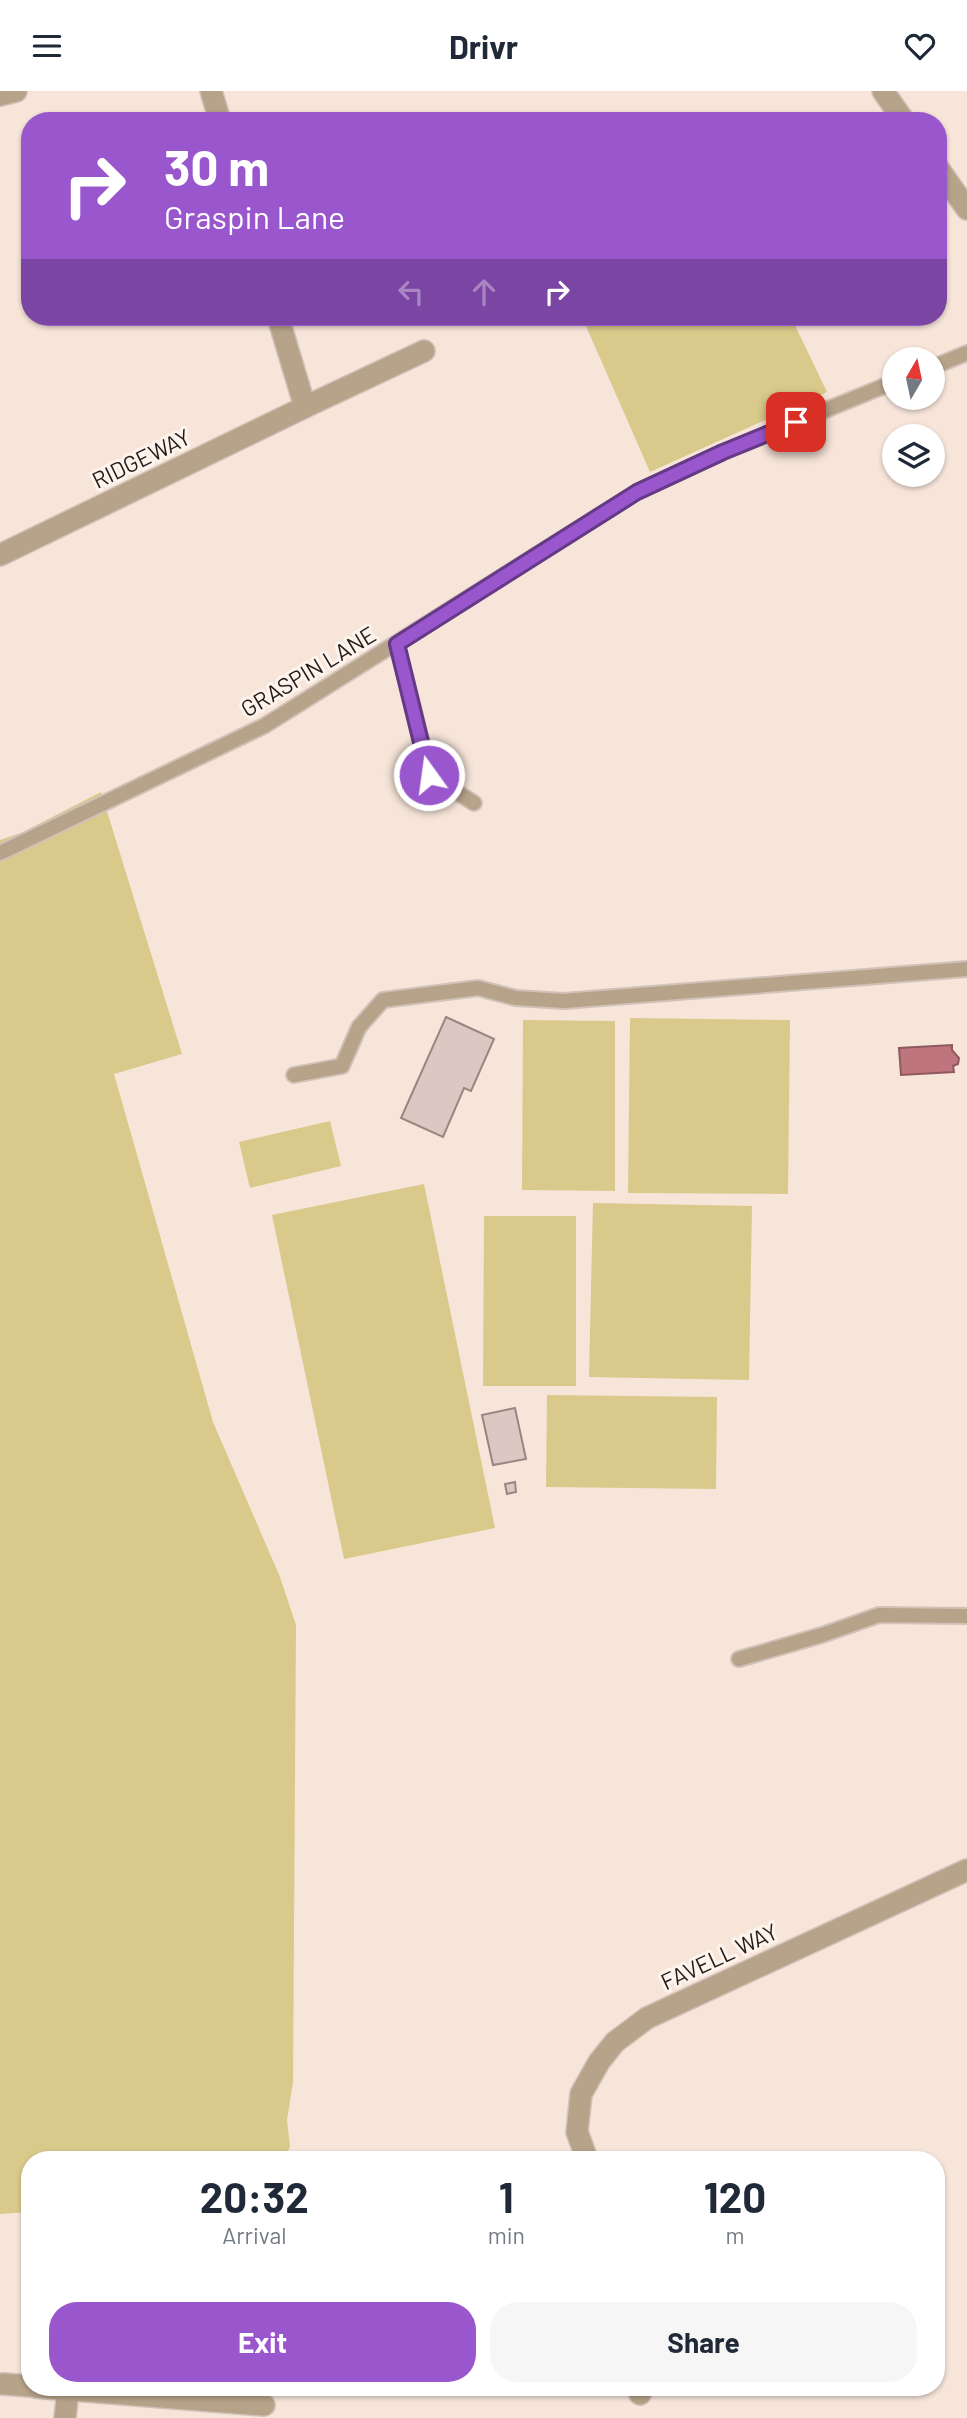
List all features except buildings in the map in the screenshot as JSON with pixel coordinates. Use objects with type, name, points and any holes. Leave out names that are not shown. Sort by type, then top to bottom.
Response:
[{"type":"street","points":[[0,95],[16,91]]},
{"type":"street","points":[[211,91],[217,112]]},
{"type":"street","points":[[883,91],[898,112]]},
{"type":"street","points":[[947,181],[967,209]]},
{"type":"street","points":[[281,326],[305,407]]},
{"type":"street","name":"RIDGEWAY","points":[[0,555],[424,351]]},
{"type":"street","name":"FAVELL WAY","points":[[584,2151],[577,2132],[580,2094],[599,2062],[615,2042],[647,2018],[967,1870]]},
{"type":"street","points":[[3,2384],[21,2385]]},
{"type":"street","points":[[65,2418],[67,2396]]},
{"type":"street","points":[[146,2396],[264,2405]]},
{"type":"lane","points":[[945,362],[967,353]]},
{"type":"lane","name":"GRASPIN LANE","points":[[0,853],[264,726],[637,492],[723,452],[882,387]]},
{"type":"lane","points":[[397,644],[429,775],[474,803]]},
{"type":"lane","points":[[295,1075],[342,1066],[359,1027],[383,1000],[478,988],[516,998],[564,1001],[967,969]]},
{"type":"lane","points":[[739,1659],[879,1615],[967,1616]]},
{"type":"shaded area","points":[[586,326],[795,326],[827,392],[650,472]]},
{"type":"shaded area","points":[[101,792],[182,1054],[114,1074],[213,1422],[280,1577],[296,1625],[293,2082],[287,2120],[290,2147],[288,2151],[21,2151],[21,2213],[0,2214],[0,840],[21,833]]},
{"type":"shaded area","points":[[630,1018],[790,1020],[788,1194],[628,1193]]},
{"type":"shaded area","points":[[523,1020],[615,1021],[615,1191],[522,1190]]},
{"type":"shaded area","points":[[952,1045],[952,1050],[959,1058],[958,1064],[953,1066],[954,1072],[901,1075],[899,1048]]},
{"type":"shaded area","points":[[330,1121],[341,1166],[250,1188],[239,1142]]},
{"type":"shaded area","points":[[424,1184],[495,1528],[344,1559],[272,1215]]},
{"type":"shaded area","points":[[593,1203],[752,1206],[749,1380],[589,1377]]},
{"type":"shaded area","points":[[484,1216],[576,1216],[576,1386],[483,1386]]},
{"type":"shaded area","points":[[547,1395],[717,1397],[716,1489],[546,1487]]},
{"type":"route","points":[[429,775],[397,644],[637,492],[796,422]]}]
